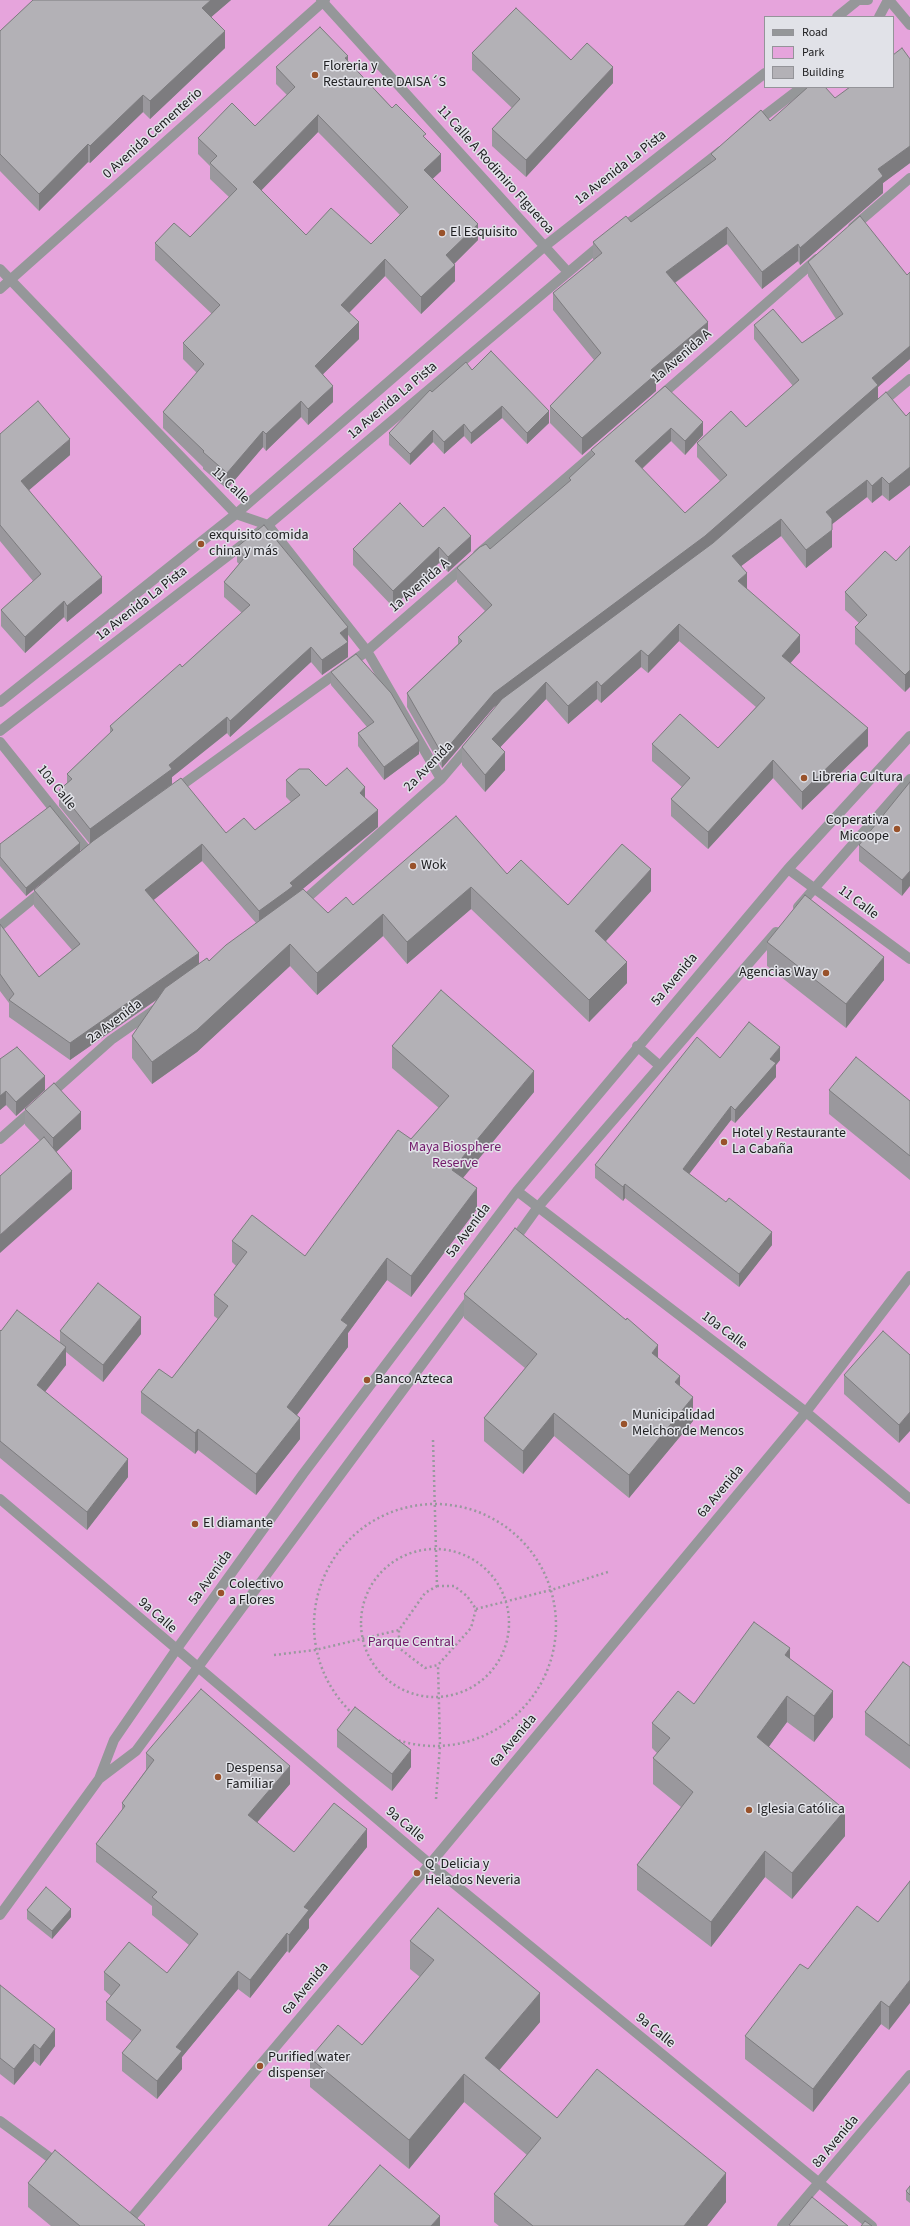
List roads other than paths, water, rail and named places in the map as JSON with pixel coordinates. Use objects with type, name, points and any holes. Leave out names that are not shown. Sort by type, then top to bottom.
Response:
[{"type":"street","points":[[838,16],[858,0],[868,0]]},
{"type":"street","points":[[880,16],[889,0],[910,25]]},
{"type":"street","name":"11 Calle A Rodimiro FIgueroa","points":[[323,1],[567,271]]},
{"type":"street","name":"0 Avenida Cementerio","points":[[0,289],[323,1]]},
{"type":"street","name":"1a Avenida La Pista","points":[[0,702],[236,514],[544,246],[764,74]]},
{"type":"street","points":[[746,131],[801,88]]},
{"type":"street","name":"1a Avenida La Pista","points":[[0,731],[268,525],[567,271],[728,145]]},
{"type":"street","points":[[844,235],[910,178]]},
{"type":"street","name":"1a Avenida A","points":[[653,401],[826,251]]},
{"type":"street","name":"11 Calle","points":[[0,269],[236,514],[268,525]]},
{"type":"street","points":[[871,411],[910,378]]},
{"type":"street","name":"1a Avenida A","points":[[167,797],[367,651],[612,438]]},
{"type":"street","points":[[268,525],[367,651],[441,778]]},
{"type":"street","name":"2a Avenida","points":[[292,912],[441,778],[478,736]]},
{"type":"street","name":"5a Avenida","points":[[0,1915],[99,1779],[114,1740],[176,1650],[303,1474],[517,1191],[637,1046],[788,869],[910,736]]},
{"type":"street","name":"10a Calle","points":[[0,742],[90,853]]},
{"type":"street","points":[[505,1252],[538,1207],[910,779]]},
{"type":"street","name":"11 Calle","points":[[788,869],[910,959]]},
{"type":"street","points":[[0,926],[54,882]]},
{"type":"street","name":"2a Avenida","points":[[0,1138],[111,1040],[163,1004]]},
{"type":"street","points":[[637,1046],[660,1066]]},
{"type":"street","name":"10a Calle","points":[[517,1191],[806,1412],[910,1499]]},
{"type":"street","name":"6a Avenida","points":[[142,2226],[129,2215],[430,1864],[806,1412],[910,1276]]},
{"type":"street","name":"5a Avenida","points":[[99,1779],[136,1751],[477,1291]]},
{"type":"street","name":"9a Calle","points":[[0,1499],[198,1669],[430,1864],[872,2226]]},
{"type":"street","name":"8a Avenida","points":[[782,2226],[910,2075]]},
{"type":"street","points":[[0,2121],[69,2172]]},
{"type":"place","name":"Floreria y Restaurente DAISA´S","points":[[315,75]]},
{"type":"place","name":"El Esquisito","points":[[442,233]]},
{"type":"place","name":"exquisito comida china y más","points":[[201,544]]},
{"type":"place","name":"Libreria Cultura","points":[[804,778]]},
{"type":"place","name":"Coperativa Micoope","points":[[897,829]]},
{"type":"place","name":"Wok","points":[[413,866]]},
{"type":"place","name":"Agencias Way","points":[[826,973]]},
{"type":"place","name":"Hotel y Restaurante La Cabaña","points":[[724,1142]]},
{"type":"place","name":"Banco Azteca","points":[[367,1380]]},
{"type":"place","name":"Municipalidad Melchor de Mencos","points":[[624,1424]]},
{"type":"place","name":"El diamante","points":[[195,1524]]},
{"type":"place","name":"Colectivo a Flores","points":[[221,1593]]},
{"type":"place","name":"Despensa Familiar","points":[[218,1777]]},
{"type":"place","name":"Iglesia Católica","points":[[749,1810]]},
{"type":"place","name":"Q' Delicia y Helados Neveria","points":[[417,1873]]},
{"type":"place","name":"Purified water dispenser","points":[[260,2066]]},
{"type":"park label","name":"Maya Biosphere Reserve","points":[[455,1156]]},
{"type":"park label","name":"Parque Central","points":[[411,1643]]}]
